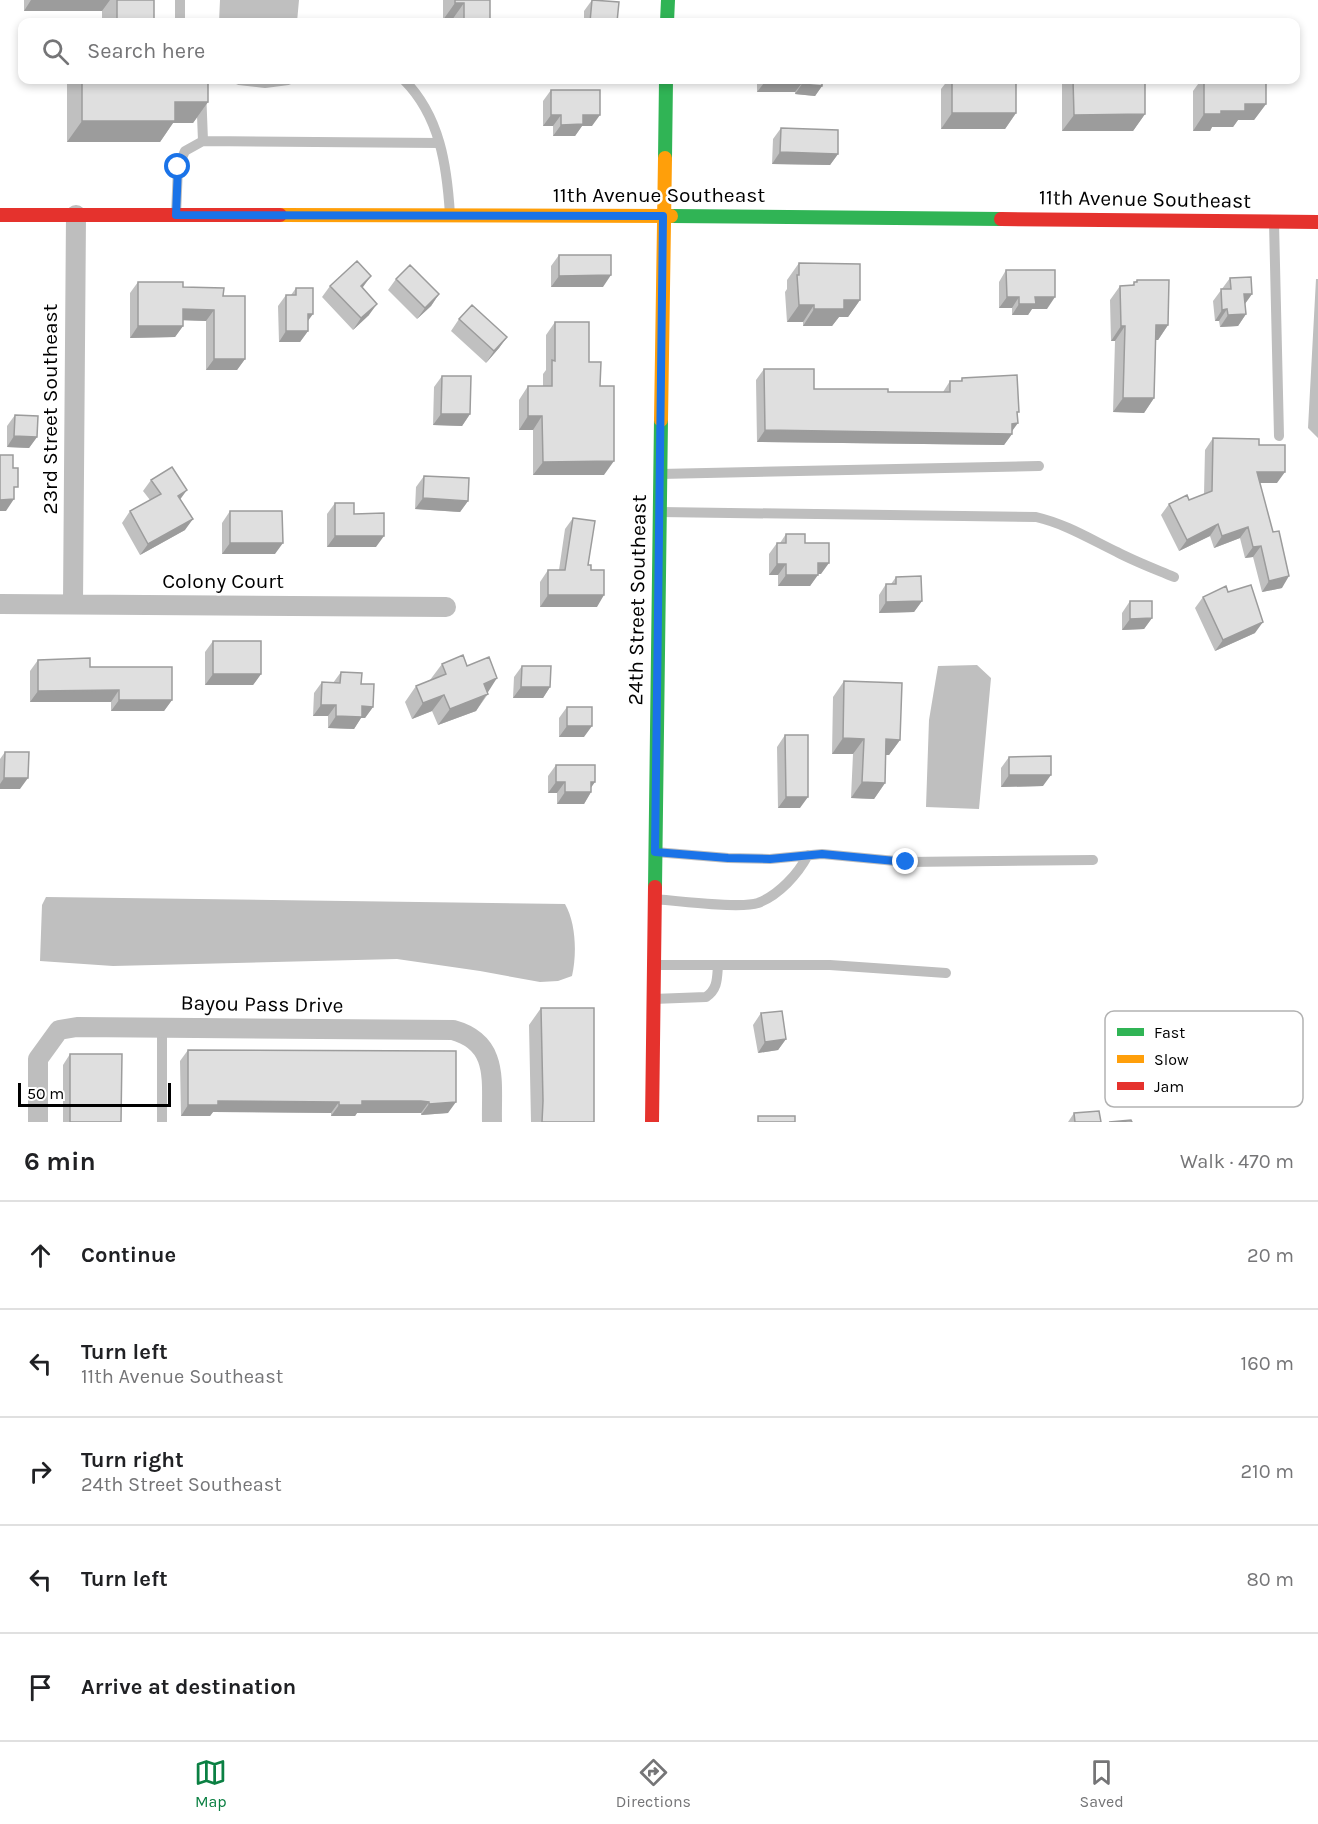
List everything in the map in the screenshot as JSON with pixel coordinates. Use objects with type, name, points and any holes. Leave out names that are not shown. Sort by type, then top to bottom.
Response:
[{"type":"street","points":[[667,18],[668,0]]},
{"type":"street","name":"24th Street Southeast","points":[[652,1122],[666,84]]},
{"type":"street","name":"11th Avenue Southeast","points":[[0,215],[663,216],[1318,222]]},
{"type":"street","name":"23rd Street Southeast","points":[[73,604],[76,215]]},
{"type":"street","name":"Colony Court","points":[[0,604],[446,607]]},
{"type":"street","name":"Bayou Pass Drive","points":[[38,1122],[38,1059],[59,1030],[77,1027],[453,1030],[468,1034],[484,1048],[491,1067],[492,1122]]},
{"type":"lane","points":[[180,0],[180,18]]},
{"type":"lane","points":[[203,84],[203,141]]},
{"type":"lane","points":[[408,84],[417,94],[435,125],[448,179],[450,216]]},
{"type":"lane","points":[[176,215],[178,167],[185,151],[203,141],[439,143]]},
{"type":"lane","points":[[1274,221],[1279,436]]},
{"type":"lane","points":[[660,474],[1039,466]]},
{"type":"lane","points":[[660,512],[1036,517],[1077,531],[1119,553],[1174,577]]},
{"type":"lane","points":[[655,852],[759,859],[822,854],[906,862],[1093,860]]},
{"type":"lane","points":[[654,899],[756,904],[775,893],[792,877],[808,855]]},
{"type":"lane","points":[[653,999],[706,997],[713,992],[716,984],[718,964]]},
{"type":"lane","points":[[654,965],[830,965],[946,973]]},
{"type":"lane","points":[[162,1027],[162,1122]]},
{"type":"shaded area","points":[[220,0],[299,0],[297,18],[219,18]]},
{"type":"shaded area","points":[[1316,279],[1318,279],[1318,438],[1308,428]]},
{"type":"shaded area","points":[[977,665],[991,678],[979,809],[926,807],[929,720],[938,666]]},
{"type":"shaded area","points":[[46,897],[565,904],[573,929],[574,967],[572,976],[558,981],[540,982],[397,959],[113,966],[40,961],[42,905]]},
{"type":"building","points":[[117,0],[154,0],[154,18],[117,18]]},
{"type":"building","points":[[455,0],[490,0],[490,18],[464,18],[464,3],[455,3]]},
{"type":"building","points":[[592,0],[619,2],[617,18],[590,18]]},
{"type":"building","points":[[82,84],[208,84],[208,102],[175,102],[175,121],[82,121]]},
{"type":"building","points":[[952,84],[1016,84],[1016,113],[952,113]]},
{"type":"building","points":[[1073,84],[1145,84],[1145,114],[1074,115]]},
{"type":"building","points":[[1204,84],[1266,84],[1266,104],[1245,104],[1245,111],[1204,114]]},
{"type":"building","points":[[551,90],[600,90],[600,115],[583,115],[583,124],[561,125],[561,115],[551,115]]},
{"type":"building","points":[[781,128],[838,130],[838,154],[780,152]]},
{"type":"building","points":[[559,255],[611,255],[611,275],[559,276]]},
{"type":"building","points":[[357,261],[371,276],[361,286],[377,304],[361,318],[330,286]]},
{"type":"building","points":[[799,263],[860,264],[860,300],[844,300],[844,309],[814,309],[814,305],[799,305],[797,275],[799,275]]},
{"type":"building","points":[[410,265],[439,294],[425,308],[396,279]]},
{"type":"building","points":[[1006,270],[1055,270],[1055,297],[1035,297],[1036,304],[1019,304],[1019,297],[1007,297]]},
{"type":"building","points":[[1251,277],[1252,294],[1244,294],[1246,314],[1228,315],[1227,309],[1222,310],[1221,289],[1231,289],[1230,278]]},
{"type":"building","points":[[1137,280],[1169,280],[1168,325],[1156,325],[1154,398],[1123,398],[1125,326],[1121,326],[1120,286],[1134,285]]},
{"type":"building","points":[[138,282],[183,282],[183,287],[224,288],[223,296],[245,296],[245,359],[214,359],[214,310],[183,309],[183,326],[138,326]]},
{"type":"building","points":[[296,288],[313,288],[313,314],[308,314],[308,331],[286,331],[286,295],[296,295]]},
{"type":"building","points":[[472,305],[507,337],[494,351],[459,319]]},
{"type":"building","points":[[555,322],[589,322],[589,362],[601,362],[600,386],[614,386],[614,461],[543,462],[542,416],[528,416],[528,386],[552,386],[552,360],[555,361]]},
{"type":"building","points":[[764,369],[814,369],[814,389],[888,389],[888,392],[950,392],[950,381],[962,381],[962,378],[1017,375],[1018,423],[1012,424],[1012,434],[765,430]]},
{"type":"building","points":[[442,376],[471,376],[470,414],[441,414]]},
{"type":"building","points":[[15,415],[38,416],[37,437],[14,436]]},
{"type":"building","points":[[1213,438],[1259,439],[1259,445],[1285,445],[1285,472],[1257,472],[1273,532],[1279,531],[1289,576],[1269,581],[1261,546],[1253,547],[1248,527],[1222,536],[1218,524],[1187,540],[1169,504],[1187,495],[1189,500],[1212,491]]},
{"type":"building","points":[[0,455],[13,455],[13,468],[18,468],[18,487],[14,487],[14,499],[0,500]]},
{"type":"building","points":[[172,467],[187,490],[178,496],[193,519],[148,544],[130,511],[161,494],[151,480]]},
{"type":"building","points":[[424,476],[469,478],[468,501],[423,498]]},
{"type":"building","points":[[335,503],[354,503],[354,514],[384,513],[384,536],[335,536]]},
{"type":"building","points":[[230,511],[282,511],[283,543],[230,543]]},
{"type":"building","points":[[573,518],[595,521],[588,565],[591,565],[591,570],[604,570],[604,595],[548,595],[548,570],[565,570]]},
{"type":"building","points":[[786,534],[805,534],[805,543],[829,543],[829,563],[818,563],[818,575],[786,575],[786,564],[777,564],[777,543],[786,543]]},
{"type":"building","points":[[921,576],[922,601],[886,602],[886,584],[896,584],[896,577]]},
{"type":"building","points":[[1251,585],[1263,622],[1223,640],[1203,597],[1226,586],[1228,592]]},
{"type":"building","points":[[1130,601],[1152,601],[1152,618],[1130,619]]},
{"type":"building","points":[[213,641],[261,641],[261,674],[213,674]]},
{"type":"building","points":[[463,655],[467,666],[489,657],[497,678],[484,684],[488,694],[450,709],[444,695],[423,703],[416,686],[446,674],[442,664]]},
{"type":"building","points":[[90,658],[90,667],[172,667],[172,700],[119,700],[119,690],[38,691],[38,660]]},
{"type":"building","points":[[522,666],[551,666],[550,687],[521,687]]},
{"type":"building","points":[[341,672],[362,673],[361,684],[374,684],[373,707],[362,706],[362,717],[336,716],[336,705],[321,705],[322,682],[340,683]]},
{"type":"building","points":[[844,681],[902,683],[900,740],[886,739],[885,783],[862,782],[864,739],[843,738]]},
{"type":"building","points":[[567,707],[592,707],[592,726],[567,726]]},
{"type":"building","points":[[785,735],[808,735],[808,797],[786,797]]},
{"type":"building","points":[[5,752],[29,752],[28,778],[4,778]]},
{"type":"building","points":[[1051,756],[1051,775],[1009,775],[1009,757]]},
{"type":"building","points":[[556,765],[595,765],[595,782],[591,782],[591,792],[565,792],[565,782],[556,782]]},
{"type":"building","points":[[541,1008],[594,1008],[594,1122],[542,1122]]},
{"type":"building","points":[[782,1011],[786,1039],[765,1042],[761,1013]]},
{"type":"building","points":[[188,1050],[456,1051],[456,1102],[429,1104],[429,1102],[421,1101],[362,1101],[362,1105],[339,1105],[339,1102],[218,1101],[218,1105],[188,1105]]},
{"type":"building","points":[[70,1054],[122,1054],[121,1122],[70,1122]]},
{"type":"building","points":[[1099,1111],[1101,1122],[1075,1122],[1074,1113]]},
{"type":"building","points":[[758,1116],[795,1116],[795,1122],[758,1122]]},
{"type":"building","points":[[1131,1120],[1132,1122],[1109,1122]]},
{"type":"traffic: fast","points":[[667,18],[668,0]]},
{"type":"traffic: fast","points":[[665,158],[666,84]]},
{"type":"traffic: fast","points":[[671,216],[1001,219]]},
{"type":"traffic: fast","points":[[655,887],[661,420]]},
{"type":"traffic: slow","points":[[661,420],[665,158]]},
{"type":"traffic: slow","points":[[280,215],[671,216]]},
{"type":"traffic: jam","points":[[0,215],[280,215]]},
{"type":"traffic: jam","points":[[1001,219],[1318,222]]},
{"type":"traffic: jam","points":[[652,1122],[655,887]]},
{"type":"route","points":[[178,167],[176,215],[663,216],[655,852],[770,859],[822,854],[906,862]]}]
